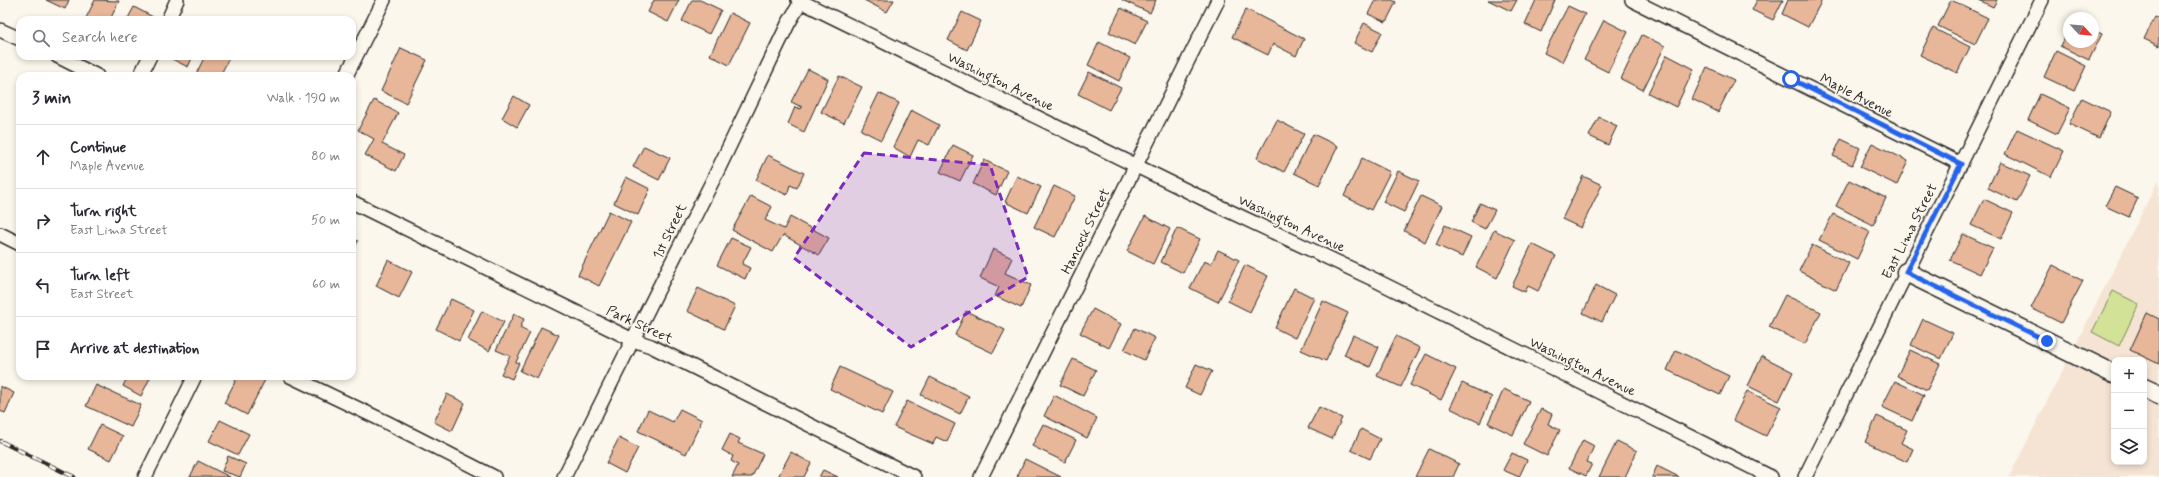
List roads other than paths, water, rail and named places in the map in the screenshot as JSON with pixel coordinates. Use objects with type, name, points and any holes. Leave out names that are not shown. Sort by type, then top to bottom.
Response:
[{"type":"street","points":[[170,16],[178,0]]},
{"type":"street","points":[[356,56],[384,0]]},
{"type":"street","name":"Hancock Street","points":[[981,477],[1218,0]]},
{"type":"street","name":"Maple Avenue","points":[[1632,0],[1961,164]]},
{"type":"street","name":"East Lima Street","points":[[1805,477],[2042,0]]},
{"type":"street","name":"Washington Avenue","points":[[800,1],[1135,165],[1373,279],[1771,477]]},
{"type":"street","name":"1st Street","points":[[564,477],[800,1]]},
{"type":"street","points":[[0,30],[16,37]]},
{"type":"street","points":[[65,60],[89,72]]},
{"type":"street","points":[[142,72],[148,60]]},
{"type":"street","points":[[348,72],[354,60]]},
{"type":"street","name":"Park Street","points":[[356,204],[633,340],[651,346],[914,477]]},
{"type":"street","points":[[0,234],[16,242]]},
{"type":"street","points":[[1906,272],[2111,373]]},
{"type":"street","points":[[144,477],[193,380]]},
{"type":"street","points":[[298,380],[386,422],[494,477]]},
{"type":"street","points":[[2147,389],[2159,395]]},
{"type":"railway","points":[[0,441],[74,477]]}]
